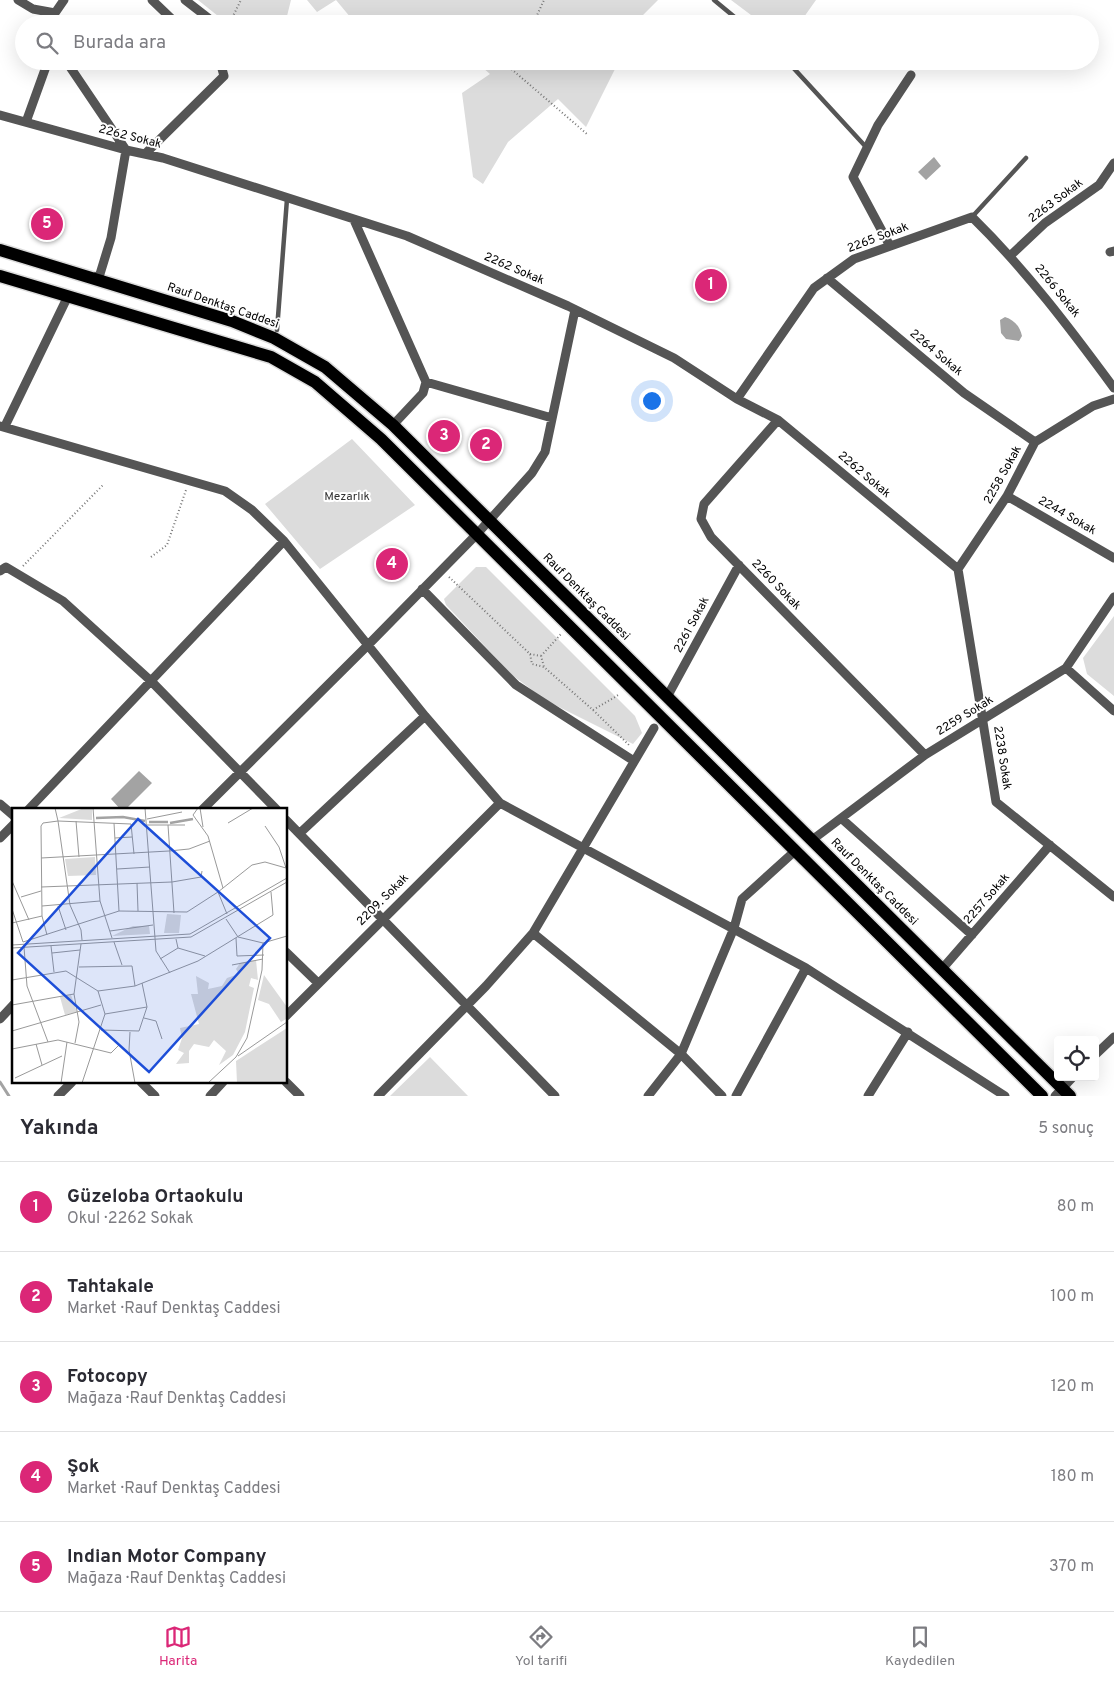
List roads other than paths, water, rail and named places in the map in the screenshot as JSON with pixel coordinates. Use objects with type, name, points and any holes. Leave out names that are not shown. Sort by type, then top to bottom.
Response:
[{"type":"main road","name":"Rauf Denktaş Caddesi","points":[[0,250],[232,321],[274,338],[325,367],[393,425],[942,969],[1063,1093]]},
{"type":"main road","points":[[0,276],[224,341],[271,357],[294,368],[315,382],[381,439],[1042,1096]]},
{"type":"street","points":[[18,0],[33,9],[55,13],[64,0]]},
{"type":"street","points":[[152,0],[168,15]]},
{"type":"street","points":[[185,0],[204,15]]},
{"type":"street","points":[[26,122],[45,70]]},
{"type":"street","points":[[72,70],[126,150],[111,238],[100,274],[94,278]]},
{"type":"street","points":[[145,154],[224,76],[222,70]]},
{"type":"street","points":[[890,246],[853,177],[878,125],[911,75]]},
{"type":"street","name":"2262 Sokak","points":[[0,115],[145,154],[407,236],[575,310],[674,358],[737,399],[778,420],[958,569]]},
{"type":"street","name":"2263 Sokak","points":[[1011,255],[1045,222],[1098,185],[1114,163]]},
{"type":"street","name":"2265 Sokak","points":[[737,399],[814,288],[854,259],[972,217]]},
{"type":"street","name":"2266 Sokak","points":[[972,217],[1011,255],[1056,309],[1114,388]]},
{"type":"street","points":[[354,220],[426,382],[423,393],[393,425]]},
{"type":"street","name":"2264 Sokak","points":[[827,278],[964,392],[1035,442]]},
{"type":"street","points":[[68,296],[3,426],[225,491],[252,510],[284,541],[425,716],[500,803],[582,850],[734,928],[806,968],[1006,1096]]},
{"type":"street","points":[[204,808],[477,534],[532,473],[545,452],[575,310]]},
{"type":"street","points":[[426,382],[552,418]]},
{"type":"street","name":"2258 Sokak","points":[[958,569],[1007,496],[1035,442],[1093,406],[1114,399]]},
{"type":"street","name":"2260 Sokak","points":[[778,420],[704,504],[702,519],[711,537],[925,755]]},
{"type":"street","name":"2244 Sokak","points":[[1007,496],[1114,558]]},
{"type":"street","points":[[30,808],[284,541]]},
{"type":"street","name":"2261 Sokak","points":[[667,697],[739,565]]},
{"type":"street","points":[[0,571],[6,567],[63,601],[151,681],[274,808]]},
{"type":"street","name":"2238 Sokak","points":[[958,569],[996,802],[1114,897]]},
{"type":"street","points":[[422,590],[516,685],[636,758]]},
{"type":"street","name":"2259 Sokak","points":[[812,840],[925,755],[1066,668],[1114,597]]},
{"type":"street","points":[[1066,668],[1114,711]]},
{"type":"street","points":[[300,834],[425,716]]},
{"type":"street","points":[[378,1096],[467,1006],[533,933],[654,728]]},
{"type":"street","name":"2209. Sokak","points":[[288,1014],[382,918],[500,803]]},
{"type":"street","points":[[0,804],[12,814]]},
{"type":"street","points":[[842,819],[972,936]]},
{"type":"street","points":[[288,822],[555,1096]]},
{"type":"street","points":[[0,838],[12,826]]},
{"type":"street","name":"2257 Sokak","points":[[942,969],[1050,846]]},
{"type":"street","points":[[648,1096],[680,1054],[734,928],[742,899],[795,851]]},
{"type":"street","points":[[533,933],[680,1054],[722,1096]]},
{"type":"street","points":[[288,954],[318,983]]},
{"type":"street","points":[[736,1096],[806,968]]},
{"type":"street","points":[[0,1019],[12,1006]]},
{"type":"street","points":[[868,1096],[908,1032]]},
{"type":"street","points":[[1099,1051],[1114,1036]]},
{"type":"street","points":[[1063,1093],[1070,1081]]},
{"type":"street","points":[[58,1096],[70,1084]]},
{"type":"street","points":[[143,1084],[155,1096]]},
{"type":"street","points":[[210,1096],[221,1084]]},
{"type":"street","points":[[288,1084],[300,1096]]},
{"type":"lane","points":[[714,0],[732,15]]},
{"type":"lane","points":[[795,70],[866,147]]},
{"type":"lane","points":[[972,217],[1026,158]]},
{"type":"lane","points":[[277,330],[287,199]]},
{"type":"waterway","points":[[0,1082],[9,1096]]},
{"type":"place","name":"Indian Motor Company","points":[[47,224]]},
{"type":"place","name":"Güzeloba Ortaokulu","points":[[711,285]]},
{"type":"place","name":"Fotocopy","points":[[444,436]]},
{"type":"place","name":"Tahtakale","points":[[486,445]]},
{"type":"place","name":"Şok","points":[[392,564]]},
{"type":"park label","name":"Mezarlık","points":[[347,497]]}]
